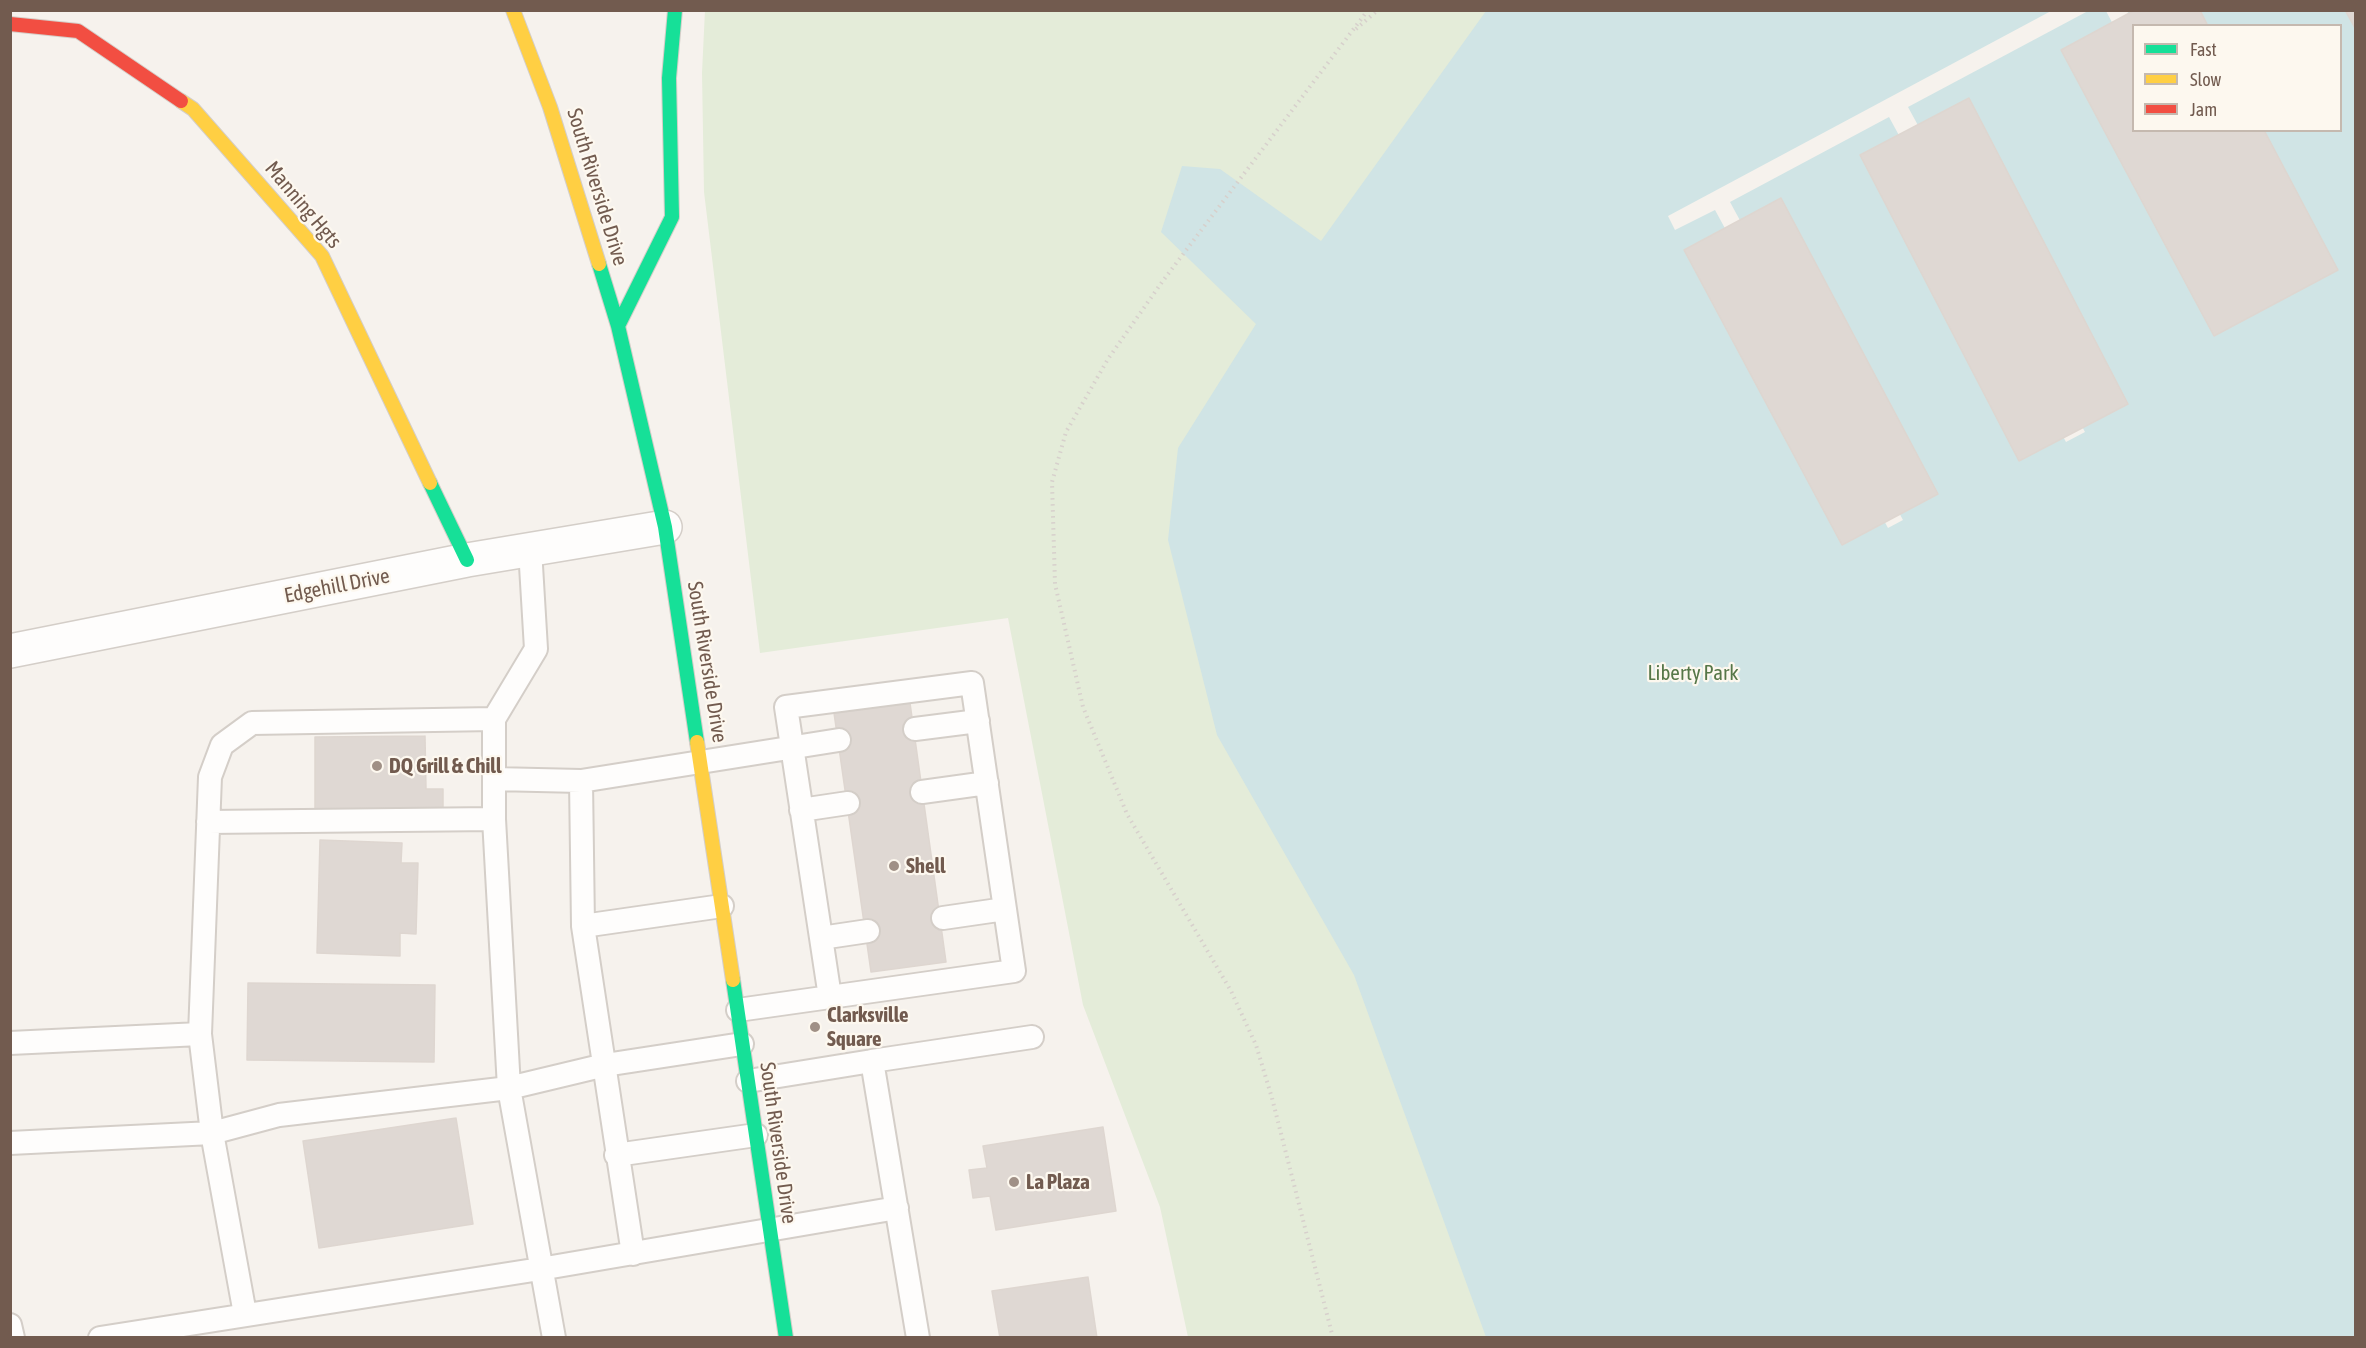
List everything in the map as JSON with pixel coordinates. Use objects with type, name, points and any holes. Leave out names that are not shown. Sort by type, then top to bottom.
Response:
[{"type":"main road","name":"South Riverside Drive","points":[[513,10],[550,107],[618,326],[665,527],[786,1338]]},
{"type":"main road","points":[[618,326],[672,217],[669,78],[675,10]]},
{"type":"main road","name":"Manning Hgts","points":[[10,24],[78,31],[193,109],[322,256],[467,560]]},
{"type":"street","name":"Edgehill Drive","points":[[10,651],[467,560],[665,527]]},
{"type":"lane","points":[[530,549],[536,649],[494,719],[494,819],[509,1088],[554,1338]]},
{"type":"lane","points":[[738,1010],[830,997],[1014,971],[972,683],[786,706],[830,997]]},
{"type":"lane","points":[[244,1314],[212,1133],[200,1034],[210,777],[222,745],[252,723],[494,719]]},
{"type":"lane","points":[[915,729],[978,721]]},
{"type":"lane","points":[[494,779],[581,781],[839,740]]},
{"type":"lane","points":[[581,781],[583,926],[605,1065],[616,1155],[633,1254]]},
{"type":"lane","points":[[922,792],[987,783]]},
{"type":"lane","points":[[801,810],[848,803]]},
{"type":"lane","points":[[207,822],[494,819]]},
{"type":"lane","points":[[583,926],[722,906]]},
{"type":"lane","points":[[943,918],[1005,909]]},
{"type":"lane","points":[[821,938],[868,930]]},
{"type":"lane","points":[[10,1043],[200,1034]]},
{"type":"lane","points":[[748,1081],[1032,1037]]},
{"type":"lane","points":[[10,1143],[212,1133],[279,1115],[509,1088],[605,1065],[742,1044]]},
{"type":"lane","points":[[872,1060],[918,1338]]},
{"type":"lane","points":[[616,1155],[756,1135]]},
{"type":"lane","points":[[100,1338],[633,1254],[897,1208]]},
{"type":"lane","points":[[10,1325],[13,1338]]},
{"type":"path","points":[[1333,1338],[1275,1110],[1256,1045],[1231,991],[1145,844],[1119,794],[1083,707],[1055,584],[1052,482],[1066,432],[1108,359],[1162,282],[1275,136],[1368,10]]},
{"type":"path","points":[[1351,33],[1378,10]]},
{"type":"green space","name":"Liberty Park","points":[[705,10],[2355,11],[2355,1337],[1188,1337],[1160,1207],[1083,1005],[1008,618],[760,653],[704,192],[702,73]]},
{"type":"shaded area","name":"Liberty Park","points":[[1486,11],[2355,11],[2355,1337],[1486,1337],[1354,975],[1217,735],[1168,540],[1178,448],[1256,324],[1161,232],[1182,166],[1220,169],[1321,241]]},
{"type":"pier","points":[[2051,11],[2088,11],[1908,107],[2085,432],[2066,442],[1889,117],[1730,202],[1903,520],[1888,528],[1715,210],[1675,230],[1668,216]]},
{"type":"pier","points":[[2106,11],[2127,11],[2134,24],[2132,24],[2132,60]]},
{"type":"building","points":[[2135,10],[2200,10],[2207,24],[2132,24],[2132,132],[2265,132],[2338,270],[2214,336],[2061,50]]},
{"type":"building","points":[[2345,10],[2356,10],[2356,30]]},
{"type":"building","points":[[1969,98],[2128,404],[2019,461],[1860,155]]},
{"type":"building","points":[[1781,198],[1938,494],[1842,545],[1684,250]]},
{"type":"building","points":[[910,703],[946,962],[871,972],[834,713]]},
{"type":"building","points":[[425,736],[426,789],[443,789],[443,813],[315,814],[315,737]]},
{"type":"building","points":[[320,840],[402,843],[401,863],[418,863],[416,934],[400,933],[400,956],[317,953]]},
{"type":"building","points":[[248,983],[435,985],[434,1062],[247,1060]]},
{"type":"building","points":[[456,1118],[473,1224],[319,1248],[303,1141]]},
{"type":"building","points":[[1103,1127],[1116,1211],[996,1230],[990,1196],[973,1198],[969,1170],[987,1168],[983,1146]]},
{"type":"building","points":[[1088,1277],[1097,1338],[1000,1338],[992,1291]]},
{"type":"traffic: fast","points":[[618,326],[672,217],[669,78],[675,10]]},
{"type":"traffic: fast","points":[[599,264],[618,326],[665,527],[697,742]]},
{"type":"traffic: fast","points":[[430,483],[467,560]]},
{"type":"traffic: fast","points":[[733,980],[786,1338]]},
{"type":"traffic: slow","points":[[513,10],[550,107],[599,264]]},
{"type":"traffic: slow","points":[[181,101],[193,109],[322,256],[430,483]]},
{"type":"traffic: slow","points":[[697,742],[733,980]]},
{"type":"traffic: jam","points":[[10,24],[78,31],[181,101]]},
{"type":"place","name":"DQ Grill & Chill","points":[[377,766]]},
{"type":"place","name":"Shell","points":[[894,866]]},
{"type":"place","name":"Clarksville Square","points":[[815,1027]]},
{"type":"place","name":"La Plaza","points":[[1014,1182]]}]
